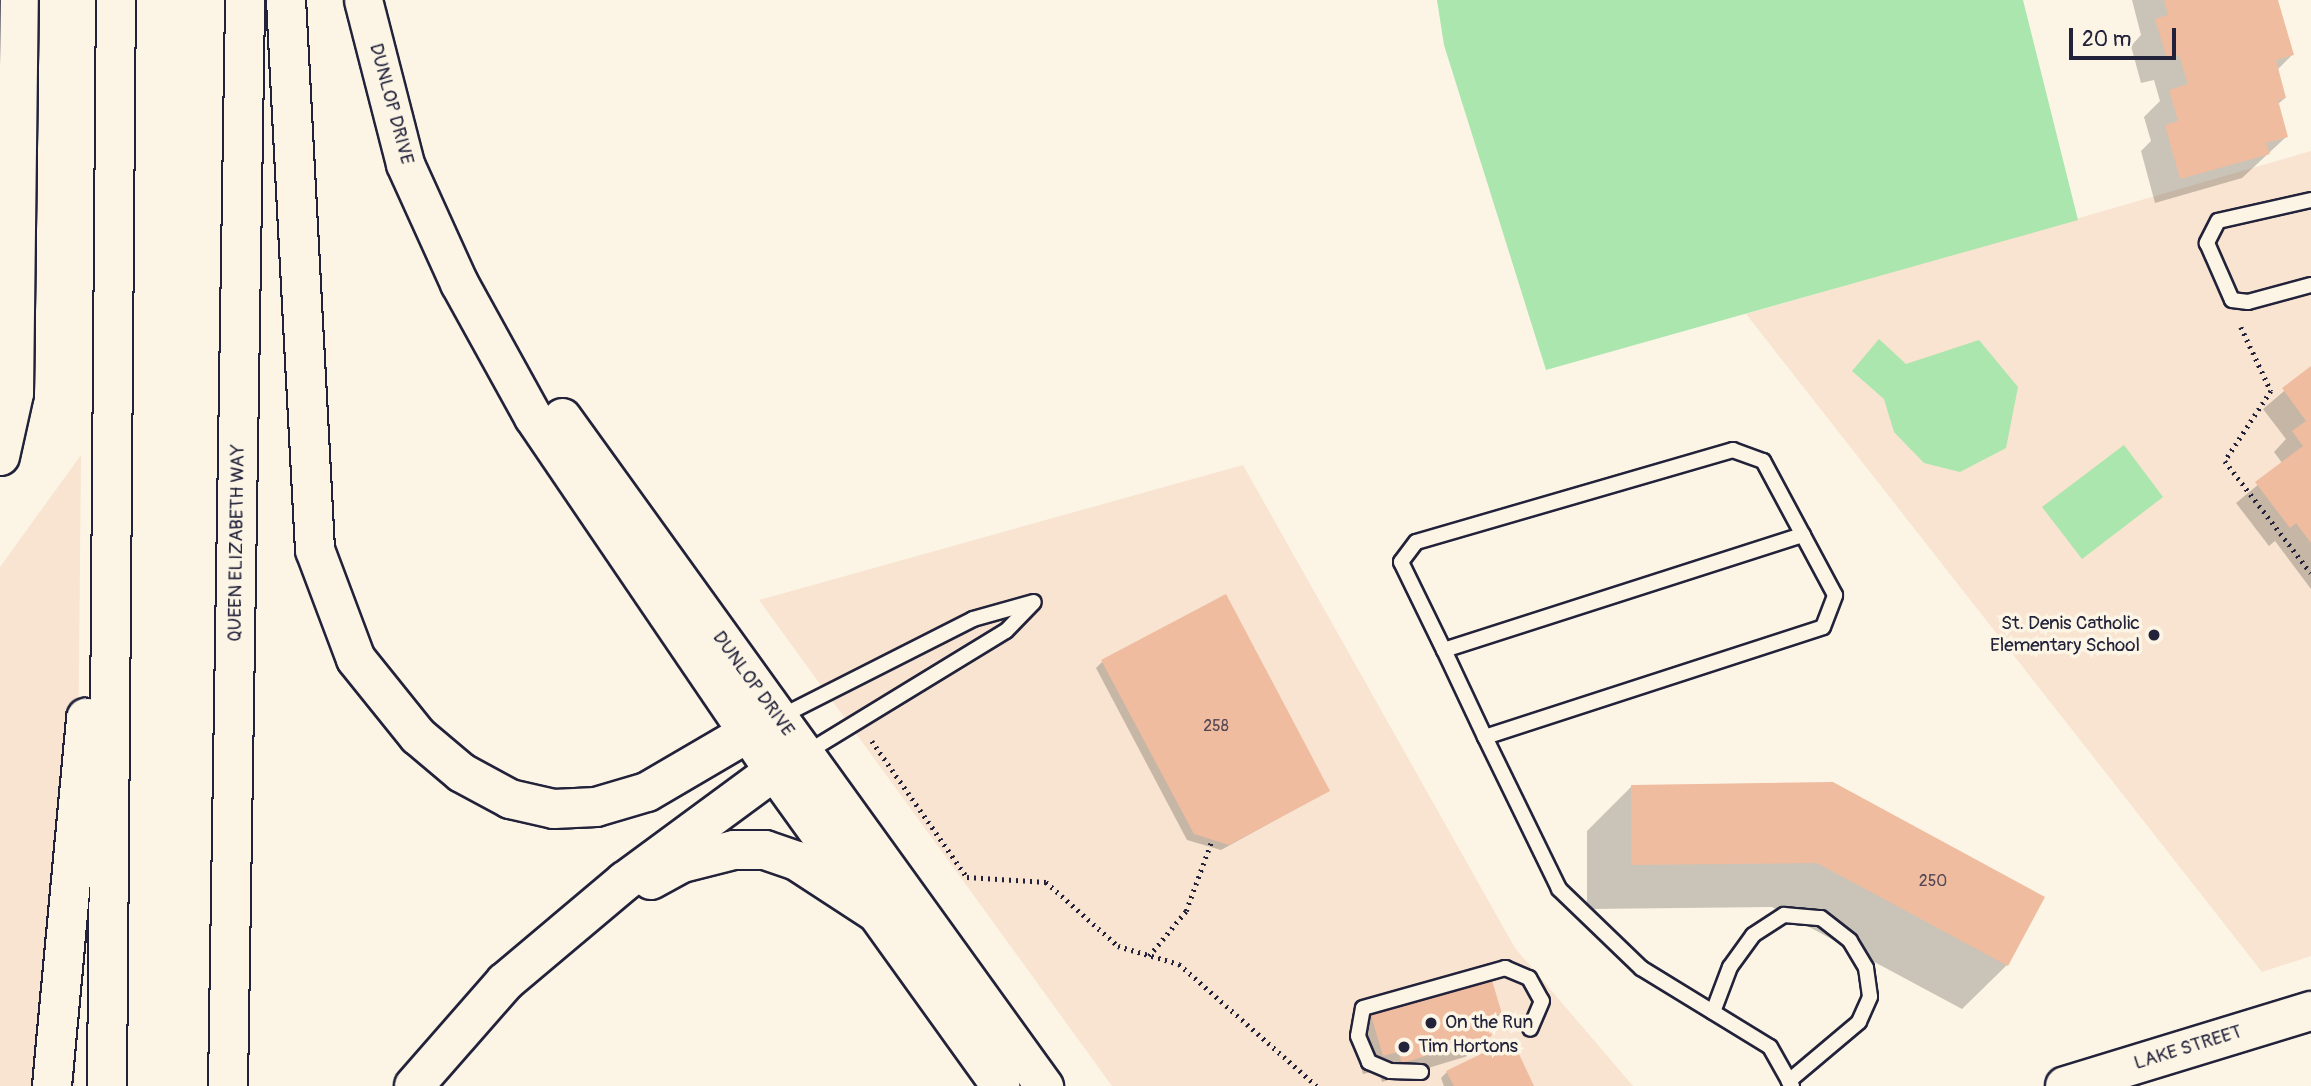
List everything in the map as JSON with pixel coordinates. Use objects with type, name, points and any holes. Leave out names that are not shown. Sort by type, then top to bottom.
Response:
[{"type":"main road","points":[[107,1086],[108,465],[116,0]]},
{"type":"main road","name":"QUEEN ELIZABETH WAY","points":[[229,1086],[245,0]]},
{"type":"main road","points":[[286,0],[315,550],[356,659],[418,736],[462,773],[510,799],[554,809],[596,807],[647,792],[762,726]]},
{"type":"main road","points":[[52,1086],[108,465]]},
{"type":"main road","points":[[414,1086],[505,982],[584,916],[788,762]]},
{"type":"main road","points":[[584,916],[682,863],[734,850],[765,850],[797,861],[876,912]]},
{"type":"main road","name":"LAKE STREET","points":[[2065,1086],[2311,1011]]},
{"type":"street","points":[[0,456],[14,393],[19,0]]},
{"type":"street","name":"DUNLOP DRIVE","points":[[363,0],[405,164],[460,283],[533,417],[788,762],[1044,1086]]},
{"type":"street","name":"DUNLOP DRIVE","points":[[788,762],[876,912],[1000,1086]]},
{"type":"lane","points":[[2311,200],[2218,221],[2207,243],[2232,300],[2248,302],[2311,285]]},
{"type":"lane","points":[[1485,737],[1823,627],[1835,595],[1763,461],[1733,450],[1416,542],[1401,562],[1485,737],[1559,889],[1641,968],[1770,1047],[1790,1083],[1859,1022],[1870,997],[1866,968],[1850,941],[1821,918],[1784,915],[1753,935],[1737,956],[1713,1012]]},
{"type":"lane","points":[[1444,650],[1803,535]]},
{"type":"lane","points":[[762,726],[973,619],[1034,602],[1006,631],[859,723],[788,762]]},
{"type":"lane","points":[[1421,1072],[1390,1070],[1369,1062],[1358,1036],[1363,1008],[1505,968],[1529,978],[1542,1001],[1530,1029]]},
{"type":"path","points":[[2232,300],[2271,391],[2225,461],[2311,573]]},
{"type":"path","points":[[859,723],[967,877],[1046,882],[1118,946],[1179,964],[1317,1086]]},
{"type":"path","points":[[1149,956],[1186,911],[1212,840]]},
{"type":"shaded area","name":"St. Denis Catholic Elementary School","points":[[2311,151],[2311,956],[2262,972],[1746,314]]},
{"type":"shaded area","points":[[81,455],[75,1086],[0,1086],[0,567]]},
{"type":"shaded area","points":[[1243,465],[1515,948],[1633,1086],[1112,1086],[759,600]]},
{"type":"green space","points":[[1437,0],[2023,0],[2078,220],[1546,370],[1444,45]]},
{"type":"green space","points":[[1879,339],[1906,364],[1979,340],[2018,387],[2006,448],[1960,472],[1924,463],[1894,432],[1884,399],[1852,371]]},
{"type":"green space","points":[[2124,445],[2163,497],[2082,559],[2042,507]]},
{"type":"building","points":[[2164,0],[2278,0],[2294,55],[2276,60],[2286,98],[2278,100],[2288,137],[2266,143],[2270,154],[2180,179],[2165,125],[2178,121],[2169,90],[2188,84],[2179,55],[2167,59],[2155,19],[2168,15]]},
{"type":"building","points":[[2311,366],[2311,543],[2296,523],[2290,528],[2255,482],[2303,446],[2292,431],[2306,421],[2282,388]]},
{"type":"building","points":[[1226,594],[1330,791],[1229,845],[1194,834],[1101,660]]},
{"type":"building","points":[[1833,782],[2045,897],[2008,966],[1817,863],[1631,865],[1631,785]]},
{"type":"building","points":[[1491,977],[1502,1014],[1487,1018],[1492,1036],[1402,1063],[1398,1052],[1383,1056],[1370,1012]]},
{"type":"building","points":[[1512,1039],[1534,1086],[1454,1086],[1446,1071]]},
{"type":"place","name":"St. Denis Catholic Elementary School","points":[[2154,635]]},
{"type":"place","name":"On the Run","points":[[1431,1023]]},
{"type":"place","name":"Tim Hortons","points":[[1404,1047]]}]
